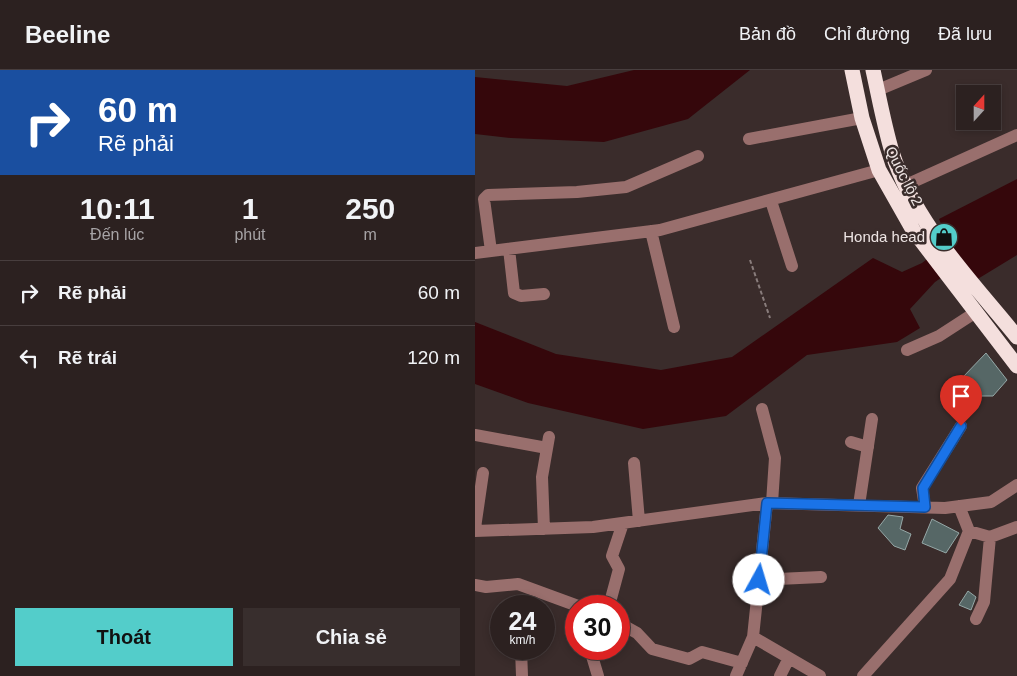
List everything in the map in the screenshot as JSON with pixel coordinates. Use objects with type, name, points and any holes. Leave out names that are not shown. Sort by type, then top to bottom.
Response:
[{"type":"highway","name":"Quốc lộ 2","points":[[852,70],[862,118],[879,170],[913,230],[978,306]]},
{"type":"highway","name":"Quốc lộ 2","points":[[873,70],[893,152],[906,185],[978,306]]},
{"type":"highway","points":[[978,306],[1017,337]]},
{"type":"highway","points":[[978,306],[1017,366]]},
{"type":"street","points":[[878,90],[926,70]]},
{"type":"street","points":[[749,139],[862,118]]},
{"type":"street","points":[[906,185],[1017,135]]},
{"type":"street","points":[[491,251],[484,199],[488,195],[577,192],[626,186],[699,156]]},
{"type":"street","points":[[475,253],[651,231],[879,170]]},
{"type":"street","points":[[771,200],[792,266]]},
{"type":"street","points":[[651,231],[675,327]]},
{"type":"street","points":[[509,248],[514,293],[521,296],[544,294]]},
{"type":"street","points":[[907,350],[939,336],[978,306]]},
{"type":"street","points":[[736,676],[753,637],[775,458],[762,409]]},
{"type":"street","points":[[859,505],[872,419]]},
{"type":"street","points":[[925,507],[923,488],[961,426]]},
{"type":"street","points":[[475,434],[548,443],[542,476],[544,529]]},
{"type":"street","points":[[851,442],[868,447]]},
{"type":"street","points":[[634,463],[639,521]]},
{"type":"street","points":[[483,473],[475,530],[593,527],[770,503],[925,507],[959,506],[991,502],[1017,485]]},
{"type":"street","points":[[863,676],[949,580],[969,531],[959,506]]},
{"type":"street","points":[[612,595],[619,569],[612,556],[623,523]]},
{"type":"street","points":[[969,531],[990,537],[1017,527]]},
{"type":"street","points":[[976,618],[984,602],[990,537]]},
{"type":"street","points":[[759,580],[821,576]]},
{"type":"street","points":[[475,585],[486,587],[518,584],[565,601]]},
{"type":"street","points":[[630,629],[637,633],[652,649],[689,659],[702,652],[742,663]]},
{"type":"street","points":[[753,637],[820,676]]},
{"type":"street","points":[[780,676],[789,658]]},
{"type":"street","points":[[521,660],[522,676]]},
{"type":"street","points":[[593,660],[598,676]]},
{"type":"path","points":[[749,260],[770,318]]},
{"type":"shaded area","points":[[634,70],[750,70],[688,119],[604,142],[511,138],[475,134],[475,77],[567,86]]},
{"type":"shaded area","points":[[1017,179],[1017,255],[976,280],[963,263],[935,282],[910,309],[920,328],[897,342],[807,355],[726,416],[643,429],[528,403],[475,384],[475,322],[556,354],[661,370],[732,357],[873,258],[902,272],[922,263],[949,242],[939,219]]},
{"type":"building","points":[[986,353],[1007,380],[993,396],[979,396],[963,377]]},
{"type":"building","points":[[888,515],[903,517],[900,529],[911,534],[905,550],[894,546],[878,528]]},
{"type":"building","points":[[932,519],[959,533],[946,553],[922,543]]},
{"type":"building","points":[[968,591],[976,597],[971,610],[959,605]]},
{"type":"place","name":"Honda head","points":[[944,237]]},
{"type":"route","points":[[759,580],[767,503],[925,507],[923,488],[961,426]]}]
